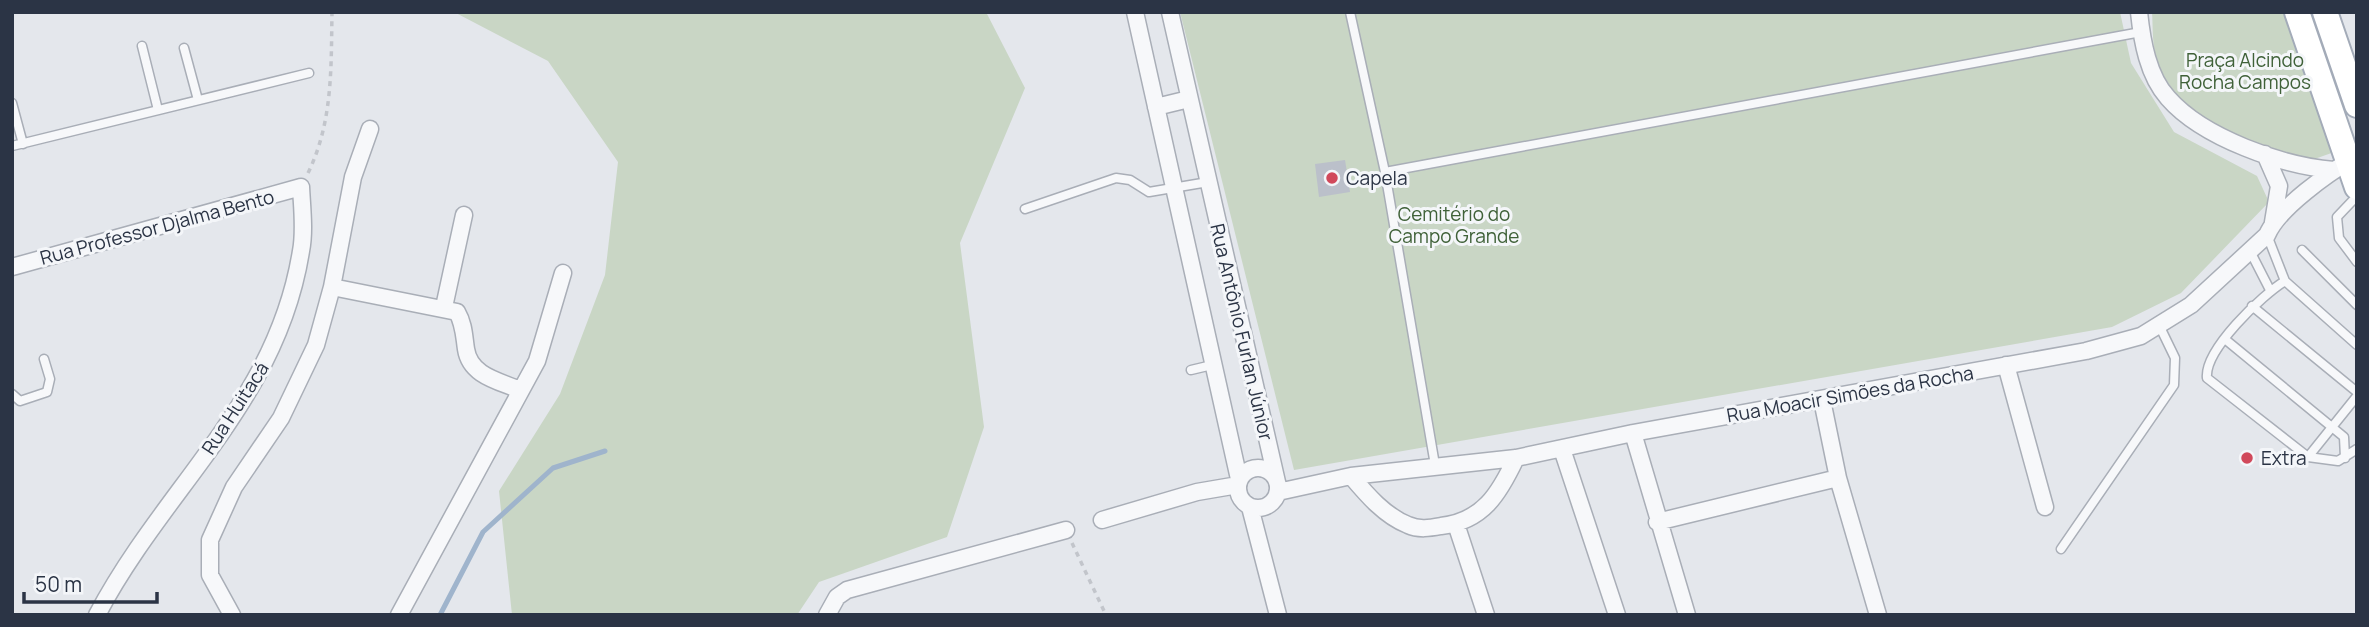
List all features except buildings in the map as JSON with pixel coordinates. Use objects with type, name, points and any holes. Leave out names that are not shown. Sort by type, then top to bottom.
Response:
[{"type":"main road","points":[[2297,12],[2346,163],[2357,187]]},
{"type":"main road","points":[[2325,12],[2357,105]]},
{"type":"street","name":"Rua Antônio Furlan Júnior","points":[[1135,12],[1238,482]]},
{"type":"street","name":"Rua Antônio Furlan Júnior","points":[[1170,12],[1278,487]]},
{"type":"street","points":[[2139,12],[2147,61],[2167,98],[2204,127],[2304,168],[2346,163]]},
{"type":"street","points":[[1156,107],[1189,99]]},
{"type":"street","points":[[232,615],[210,575],[210,540],[234,486],[257,455],[295,390],[316,345],[332,288],[353,177],[370,129]]},
{"type":"street","points":[[2265,154],[2278,186],[2270,228]]},
{"type":"street","name":"Rua Moacir Simões da Rocha","points":[[1278,487],[1435,465],[1516,458],[1633,433],[2086,351],[2141,336],[2191,305],[2250,251],[2270,228],[2346,163]]},
{"type":"street","name":"Rua Professor Djalma Bento","points":[[12,267],[301,187]]},
{"type":"street","name":"Rua Huitacá","points":[[97,615],[149,530],[254,386],[275,342],[302,249],[301,187]]},
{"type":"street","points":[[444,307],[464,215]]},
{"type":"street","points":[[399,615],[537,361],[564,273]]},
{"type":"street","points":[[332,288],[444,307],[457,312],[462,322],[467,355],[474,369],[520,390]]},
{"type":"street","points":[[2006,365],[2045,507]]},
{"type":"street","points":[[1822,400],[1838,478],[1878,615]]},
{"type":"street","points":[[1633,433],[1657,522],[1687,615]]},
{"type":"street","points":[[1562,449],[1617,615]]},
{"type":"street","points":[[1351,476],[1381,507],[1409,526],[1424,528],[1456,524],[1487,508],[1501,491],[1516,458]]},
{"type":"street","points":[[1102,520],[1238,482],[1248,471],[1259,468],[1271,472],[1278,487],[1267,505],[1250,507]]},
{"type":"street","points":[[1657,522],[1838,478]]},
{"type":"street","points":[[1238,482],[1238,494],[1250,507],[1279,615]]},
{"type":"street","points":[[1456,524],[1486,615]]},
{"type":"street","points":[[827,615],[837,597],[846,590],[1066,530]]},
{"type":"lane","points":[[1350,12],[1385,173],[1435,465]]},
{"type":"lane","points":[[1385,173],[2141,32]]},
{"type":"lane","points":[[142,46],[158,110]]},
{"type":"lane","points":[[184,48],[198,100]]},
{"type":"lane","points":[[12,146],[309,73]]},
{"type":"lane","points":[[12,103],[23,144]]},
{"type":"lane","points":[[1025,209],[1116,178],[1130,180],[1149,192],[1208,182]]},
{"type":"lane","points":[[2357,196],[2337,218],[2339,238],[2357,262]]},
{"type":"lane","points":[[2270,228],[2285,281],[2357,345]]},
{"type":"lane","points":[[2302,250],[2357,305]]},
{"type":"lane","points":[[2250,251],[2270,290]]},
{"type":"lane","points":[[2285,281],[2252,306],[2207,365],[2207,378],[2308,457],[2327,462],[2345,458],[2357,449]]},
{"type":"lane","points":[[2252,306],[2357,394],[2308,457]]},
{"type":"lane","points":[[2061,549],[2174,385],[2175,358],[2159,325]]},
{"type":"lane","points":[[2226,340],[2344,437],[2345,458]]},
{"type":"lane","points":[[12,394],[20,401],[47,393],[50,379],[44,359]]},
{"type":"lane","points":[[1191,370],[1212,365]]},
{"type":"path","points":[[301,187],[322,146],[328,109],[332,12]]},
{"type":"path","points":[[1066,530],[1104,611]]},
{"type":"green space","points":[[454,12],[986,12],[1025,88],[960,243],[984,427],[947,537],[819,582],[797,615],[512,615],[499,491],[560,394],[605,275],[618,162],[548,61]]},
{"type":"green space","name":"Cemitério do Campo Grande","points":[[1180,12],[2120,12],[2131,63],[2174,132],[2257,176],[2269,202],[2181,293],[2112,327],[1294,470]]},
{"type":"green space","name":"Praça Alcindo Rocha Campos","points":[[2152,12],[2284,12],[2340,150],[2306,162],[2239,136],[2197,112],[2179,96],[2165,78],[2155,51]]},
{"type":"waterway","points":[[440,615],[483,532],[553,468],[605,451]]},
{"type":"place","name":"Capela","points":[[1332,178]]},
{"type":"place","name":"Extra","points":[[2247,458]]}]
